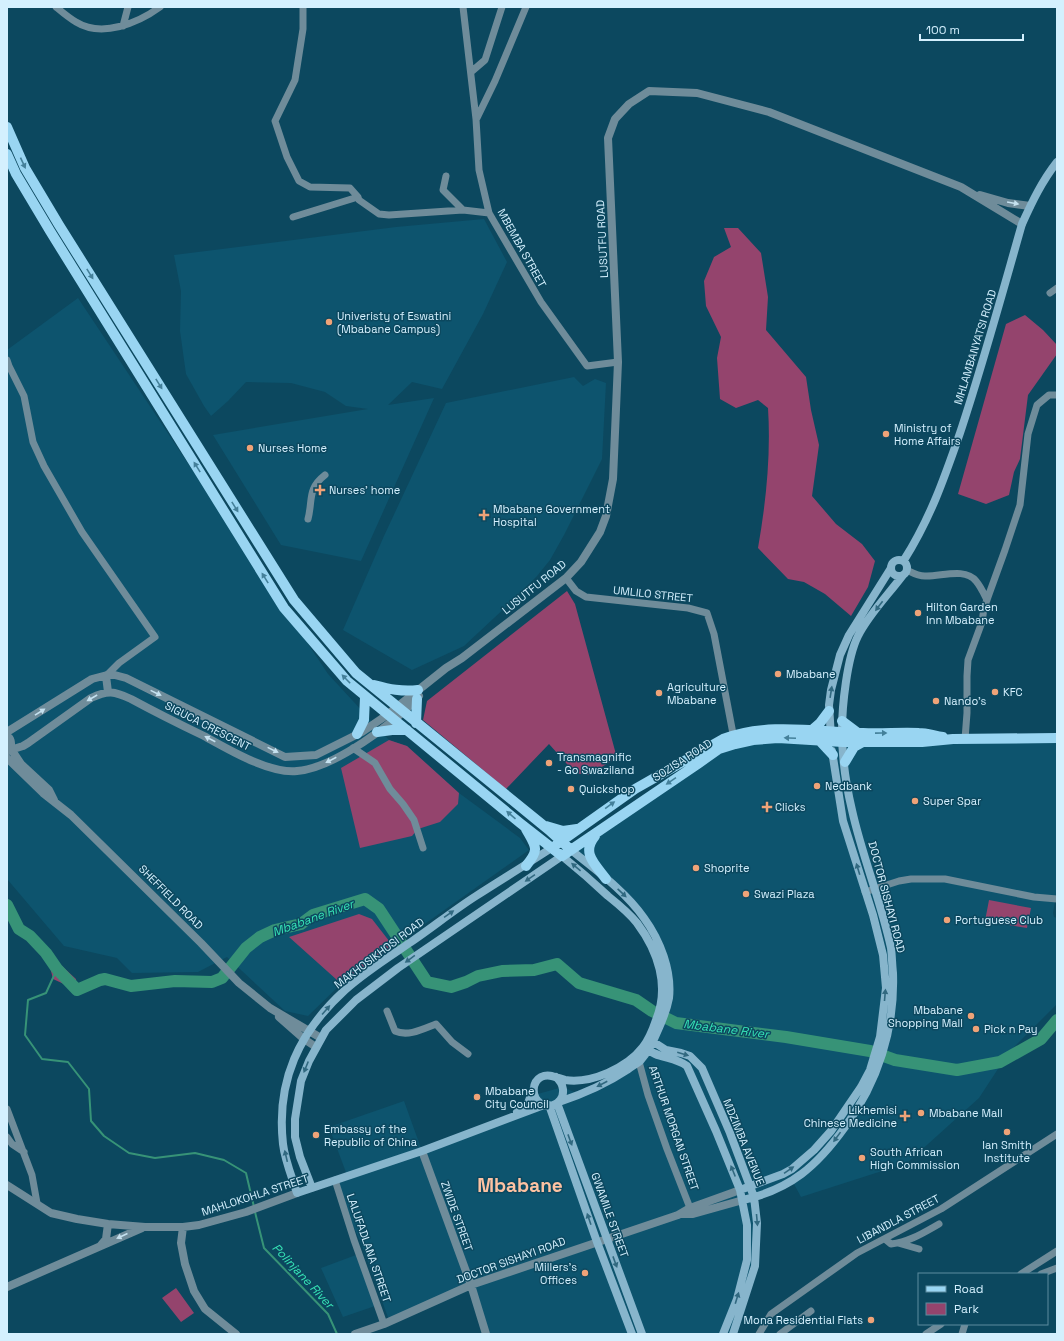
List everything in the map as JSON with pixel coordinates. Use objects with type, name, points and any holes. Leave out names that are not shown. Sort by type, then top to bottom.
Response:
[{"type":"main road","points":[[7,127],[25,168],[59,226],[294,600],[356,673],[368,683],[395,714],[406,730],[525,826],[553,847],[567,853],[606,879],[631,902],[645,919],[656,937],[668,971],[669,982],[664,1005]]},
{"type":"main road","points":[[7,154],[16,174],[50,232],[284,608],[347,681],[366,697],[395,714],[416,723],[562,841],[567,853],[623,908],[636,923],[649,942],[660,967],[666,1013],[638,1058],[622,1074],[594,1088],[546,1105],[536,1099],[533,1089],[534,1084],[541,1077],[551,1076],[565,1080],[589,1079],[607,1073],[638,1058]]},
{"type":"main road","name":"MHLAMBANYATSI ROAD","points":[[904,560],[921,533],[940,490],[978,380],[1022,224],[1046,176],[1057,162]]},
{"type":"main road","points":[[831,736],[831,690],[843,648],[849,635],[891,568],[892,563],[896,560],[904,560],[907,565],[905,573],[876,610],[858,637],[851,659],[845,696],[842,737]]},
{"type":"main road","points":[[891,568],[895,575],[905,573]]},
{"type":"main road","points":[[368,683],[390,690],[418,694],[416,723]]},
{"type":"main road","points":[[356,734],[364,720],[366,697]]},
{"type":"main road","points":[[812,730],[830,711]]},
{"type":"main road","points":[[842,721],[860,737],[845,762]]},
{"type":"main road","points":[[377,732],[406,730]]},
{"type":"main road","name":"SOZISA ROAD","points":[[567,853],[719,749],[753,731],[812,730],[831,736],[842,737],[920,733],[953,740],[1057,738]]},
{"type":"main road","name":"SOZISA ROAD","points":[[553,847],[635,789],[723,739],[753,740],[778,738],[819,740],[831,736]]},
{"type":"main road","name":"DOCTOR SISHAYI ROAD","points":[[740,1190],[783,1174],[805,1158],[831,1131],[874,1069],[885,1000],[885,971],[880,942],[843,821],[831,736]]},
{"type":"main road","name":"DOCTOR SISHAYI ROAD","points":[[743,1200],[785,1186],[814,1164],[834,1143],[863,1100],[874,1069],[886,1045],[893,990],[892,955],[852,810],[842,737]]},
{"type":"main road","points":[[819,740],[833,755]]},
{"type":"main road","points":[[843,821],[850,817],[852,810]]},
{"type":"main road","points":[[539,823],[563,831],[579,829]]},
{"type":"main road","points":[[525,826],[535,846],[534,856],[526,866]]},
{"type":"main road","points":[[599,831],[591,840],[588,847],[593,861],[606,879]]},
{"type":"main road","name":"MAKHOSIKHOSI ROAD","points":[[298,1194],[283,1145],[281,1116],[285,1088],[291,1065],[304,1039],[326,1010],[345,990],[390,956],[476,896],[526,866],[553,847]]},
{"type":"main road","points":[[312,1188],[307,1177],[295,1137],[295,1119],[301,1081],[316,1047],[326,1030],[356,1000],[421,951],[567,853]]},
{"type":"main road","name":"MDZIMBA AVENUE","points":[[650,1040],[666,1050],[690,1056],[702,1068],[751,1186],[754,1197],[757,1224],[756,1266],[733,1334]]},
{"type":"main road","name":"MDZIMBA AVENUE","points":[[645,1048],[656,1055],[682,1062],[687,1066],[716,1131],[743,1200],[747,1225],[747,1260],[737,1299],[723,1334]]},
{"type":"main road","points":[[556,1078],[561,1082],[564,1093],[558,1102]]},
{"type":"main road","name":"MAHLOKOHLA STREET","points":[[508,1118],[525,1107],[533,1089]]},
{"type":"main road","name":"GWAMILE STREET","points":[[558,1102],[642,1334]]},
{"type":"main road","name":"MAHLOKOHLA STREET","points":[[298,1194],[334,1180],[422,1151],[546,1105]]},
{"type":"main road","name":"GWAMILE STREET","points":[[546,1105],[632,1334]]},
{"type":"street","points":[[56,7],[76,23],[92,28],[123,26],[150,14],[160,7]]},
{"type":"street","points":[[123,26],[128,7]]},
{"type":"street","points":[[303,7],[303,29],[295,80],[275,121],[287,157],[299,181],[310,187],[350,188],[359,200],[379,214],[389,215],[463,210],[489,212]]},
{"type":"street","name":"MBEMBA STREET","points":[[463,7],[476,119],[479,170],[489,212],[541,302],[586,366],[618,362]]},
{"type":"street","points":[[471,72],[484,60],[502,7]]},
{"type":"street","points":[[476,119],[495,81],[526,7]]},
{"type":"street","name":"LUSUTFU ROAD","points":[[395,714],[446,668],[462,658],[566,578],[581,562],[600,532],[606,516],[613,479],[618,362],[608,138],[615,119],[629,104],[648,91],[697,93],[769,112],[961,187],[1022,224]]},
{"type":"street","points":[[446,176],[443,190],[463,210]]},
{"type":"street","name":"LUSUTFU ROAD","points":[[969,192],[1008,203],[1030,206]]},
{"type":"street","points":[[293,217],[358,197]]},
{"type":"street","points":[[1050,293],[1057,288]]},
{"type":"street","points":[[7,360],[24,396],[33,442],[44,466],[82,532],[155,637],[119,663],[106,676],[108,692],[91,698],[28,743],[9,750]]},
{"type":"street","points":[[965,740],[968,713],[968,660],[982,622],[984,608],[1020,505],[1028,434],[1037,405],[1049,395],[1057,395]]},
{"type":"street","points":[[308,519],[311,508],[312,489],[325,475]]},
{"type":"street","points":[[905,573],[925,576],[960,574],[969,576],[976,581],[987,600]]},
{"type":"street","name":"UMLILO STREET","points":[[566,578],[576,591],[586,597],[688,608],[707,612],[714,634],[734,740]]},
{"type":"street","name":"SIGUCA CRESCENT","points":[[7,732],[92,679],[111,674],[126,678],[285,757],[316,755],[395,714]]},
{"type":"street","name":"SIGUCA CRESCENT","points":[[108,692],[120,694],[248,759],[279,770],[296,771],[317,766],[353,748],[377,732],[395,714]]},
{"type":"street","points":[[7,736],[10,738],[11,744],[9,750]]},
{"type":"street","points":[[21,764],[22,752],[28,743]]},
{"type":"street","points":[[353,748],[375,763],[390,789],[414,820],[424,848]]},
{"type":"street","points":[[9,750],[21,764],[49,790],[55,802]]},
{"type":"street","name":"SHEFFIELD ROAD","points":[[7,758],[43,793],[72,815],[239,983],[270,1008],[304,1039],[316,1047]]},
{"type":"street","points":[[865,892],[898,881],[911,879],[945,879],[1034,897],[1057,899]]},
{"type":"street","name":"SHEFFIELD ROAD","points":[[270,1008],[321,1038]]},
{"type":"street","points":[[387,1011],[395,1031],[401,1034],[411,1033],[436,1024],[452,1042],[468,1054]]},
{"type":"street","name":"ARTHUR MORGAN STREET","points":[[638,1058],[648,1094],[667,1149],[690,1208]]},
{"type":"street","points":[[7,1108],[32,1175],[37,1204]]},
{"type":"street","name":"LIBANDLA STREET","points":[[759,1334],[771,1314],[857,1253],[941,1209],[1056,1136]]},
{"type":"street","points":[[7,1137],[12,1144],[24,1152]]},
{"type":"street","name":"ZWIDE STREET","points":[[422,1151],[470,1284],[486,1334]]},
{"type":"street","name":"LALUFADLANA STREET","points":[[334,1180],[384,1324]]},
{"type":"street","name":"MAHLOKOHLA STREET","points":[[7,1185],[51,1213],[108,1224],[145,1227],[183,1227],[199,1225],[246,1212],[298,1194]]},
{"type":"street","name":"DOCTOR SISHAYI ROAD","points":[[355,1334],[384,1324],[470,1284],[678,1215],[690,1208],[740,1190]]},
{"type":"street","name":"DOCTOR SISHAYI ROAD","points":[[678,1215],[692,1214],[743,1200]]},
{"type":"street","points":[[100,1246],[106,1239],[108,1224]]},
{"type":"street","points":[[885,1239],[891,1244],[913,1239],[939,1224]]},
{"type":"street","points":[[7,1287],[145,1227]]},
{"type":"street","points":[[183,1227],[181,1243],[182,1250],[194,1291],[205,1309],[236,1334]]},
{"type":"street","points":[[898,1243],[919,1249]]},
{"type":"street","points":[[1023,1273],[1056,1253]]},
{"type":"street","points":[[1044,1273],[1057,1268]]},
{"type":"street","points":[[780,1334],[811,1311]]},
{"type":"street","points":[[926,1334],[940,1325]]},
{"type":"shaded area","name":"Univeristy of Eswatini (Mbabane Campus)","points":[[484,219],[507,262],[483,314],[442,389],[412,382],[388,405],[434,398],[361,561],[281,545],[213,435],[368,409],[346,406],[325,392],[291,383],[246,382],[211,416],[186,374],[180,331],[181,291],[174,255],[396,227]]},
{"type":"shaded area","points":[[78,298],[328,674],[389,740],[407,746],[459,793],[520,838],[529,850],[343,982],[308,1016],[285,1011],[227,957],[198,972],[132,973],[117,958],[64,946],[7,879],[7,350]]},
{"type":"shaded area","name":"Mbabane Government Hospital","points":[[574,377],[583,386],[595,379],[606,383],[602,459],[564,535],[550,560],[537,576],[464,646],[412,670],[343,630],[384,536],[446,403]]},
{"type":"shaded area","points":[[1057,738],[1057,891],[1053,913],[1054,917],[1057,918],[1057,1004],[1009,1052],[979,1098],[907,1163],[801,1197],[794,1184],[754,1197],[755,1266],[733,1334],[486,1334],[470,1285],[389,1320],[361,1243],[344,1206],[338,1179],[347,1175],[329,1127],[404,1101],[422,1151],[508,1118],[534,1095],[563,1087],[574,1092],[622,1074],[640,1061],[669,982],[645,919],[571,850],[699,763],[753,740]]},
{"type":"shaded area","points":[[356,1255],[375,1306],[343,1317],[321,1268]]},
{"type":"green space","points":[[724,228],[738,228],[761,253],[768,297],[766,330],[806,377],[811,410],[819,445],[812,496],[836,524],[862,544],[875,561],[868,587],[851,616],[825,594],[804,582],[788,579],[758,548],[767,478],[769,443],[768,408],[758,400],[736,408],[720,399],[717,358],[721,337],[706,306],[704,281],[714,257],[731,247]]},
{"type":"green space","points":[[1025,315],[1043,330],[1057,345],[1057,354],[1028,395],[1020,459],[1014,472],[1009,495],[986,504],[958,494],[1006,324]]},
{"type":"green space","points":[[567,591],[575,604],[617,758],[588,775],[575,773],[549,744],[506,789],[423,720],[427,701]]},
{"type":"green space","points":[[389,740],[407,746],[459,793],[458,804],[440,822],[418,829],[412,836],[360,848],[341,768]]},
{"type":"green space","points":[[989,900],[1031,908],[1027,928],[985,921]]},
{"type":"green space","points":[[359,914],[372,919],[393,946],[343,982],[337,980],[289,937]]},
{"type":"green space","points":[[40,946],[76,979],[77,990],[53,979],[50,967]]},
{"type":"green space","points":[[176,1288],[194,1313],[181,1322],[162,1298]]},
{"type":"waterway","name":"Mbabane River","points":[[7,905],[19,929],[30,936],[46,953],[57,969],[77,990],[105,979],[131,986],[175,981],[212,982],[222,978],[246,948],[260,937],[275,930],[301,924],[313,915],[365,899],[379,909],[427,982],[451,987],[478,976],[502,971],[534,970],[557,964],[579,983],[636,1000],[652,1011],[676,1023],[786,1037],[870,1051],[895,1060],[957,1070],[1000,1062],[1041,1039],[1057,1020]]},
{"type":"waterway","name":"Polinjane River","points":[[57,969],[46,993],[28,1000],[25,1035],[42,1059],[68,1062],[89,1089],[91,1121],[104,1136],[129,1153],[155,1158],[195,1153],[224,1160],[246,1173],[254,1207]]},
{"type":"waterway","name":"Polinjane River","points":[[255,1212],[264,1248],[328,1314],[337,1334]]},
{"type":"place","name":"Univeristy of Eswatini (Mbabane Campus)","points":[[329,322]]},
{"type":"place","name":"Ministry of Home Affairs","points":[[886,434]]},
{"type":"place","name":"Nurses Home","points":[[250,448]]},
{"type":"place","name":"Nurses' home","points":[[320,490]]},
{"type":"place","name":"Mbabane Government Hospital","points":[[484,515]]},
{"type":"place","name":"Hilton Garden Inn Mbabane","points":[[918,613]]},
{"type":"place","name":"Mbabane","points":[[778,674]]},
{"type":"place","name":"KFC","points":[[995,692]]},
{"type":"place","name":"Agriculture Mbabane","points":[[659,693]]},
{"type":"place","name":"Nando's","points":[[936,701]]},
{"type":"place","name":"Transmagnific - Go Swaziland","points":[[549,763]]},
{"type":"place","name":"Nedbank","points":[[817,786]]},
{"type":"place","name":"Quickshop","points":[[571,789]]},
{"type":"place","name":"Super Spar","points":[[915,801]]},
{"type":"place","name":"Clicks","points":[[767,807]]},
{"type":"place","name":"Shoprite","points":[[696,868]]},
{"type":"place","name":"Swazi Plaza","points":[[746,894]]},
{"type":"place","name":"Portuguese Club","points":[[947,920]]},
{"type":"place","name":"Mbabane Shopping Mall","points":[[971,1016]]},
{"type":"place","name":"Pick n Pay","points":[[976,1029]]},
{"type":"place","name":"Mbabane City Council","points":[[477,1097]]},
{"type":"place","name":"Mbabane Mall","points":[[921,1113]]},
{"type":"place","name":"Likhemisi Chinese Medicine","points":[[905,1116]]},
{"type":"place","name":"Ian Smith Institute","points":[[1007,1132]]},
{"type":"place","name":"Embassy of the Republic of China","points":[[316,1135]]},
{"type":"place","name":"South African High Commission","points":[[862,1158]]},
{"type":"place","name":"Millers's Offices","points":[[585,1273]]},
{"type":"place","name":"Mona Residential Flats","points":[[871,1320]]},
{"type":"district","name":"Mbabane","points":[[520,1185]]}]
